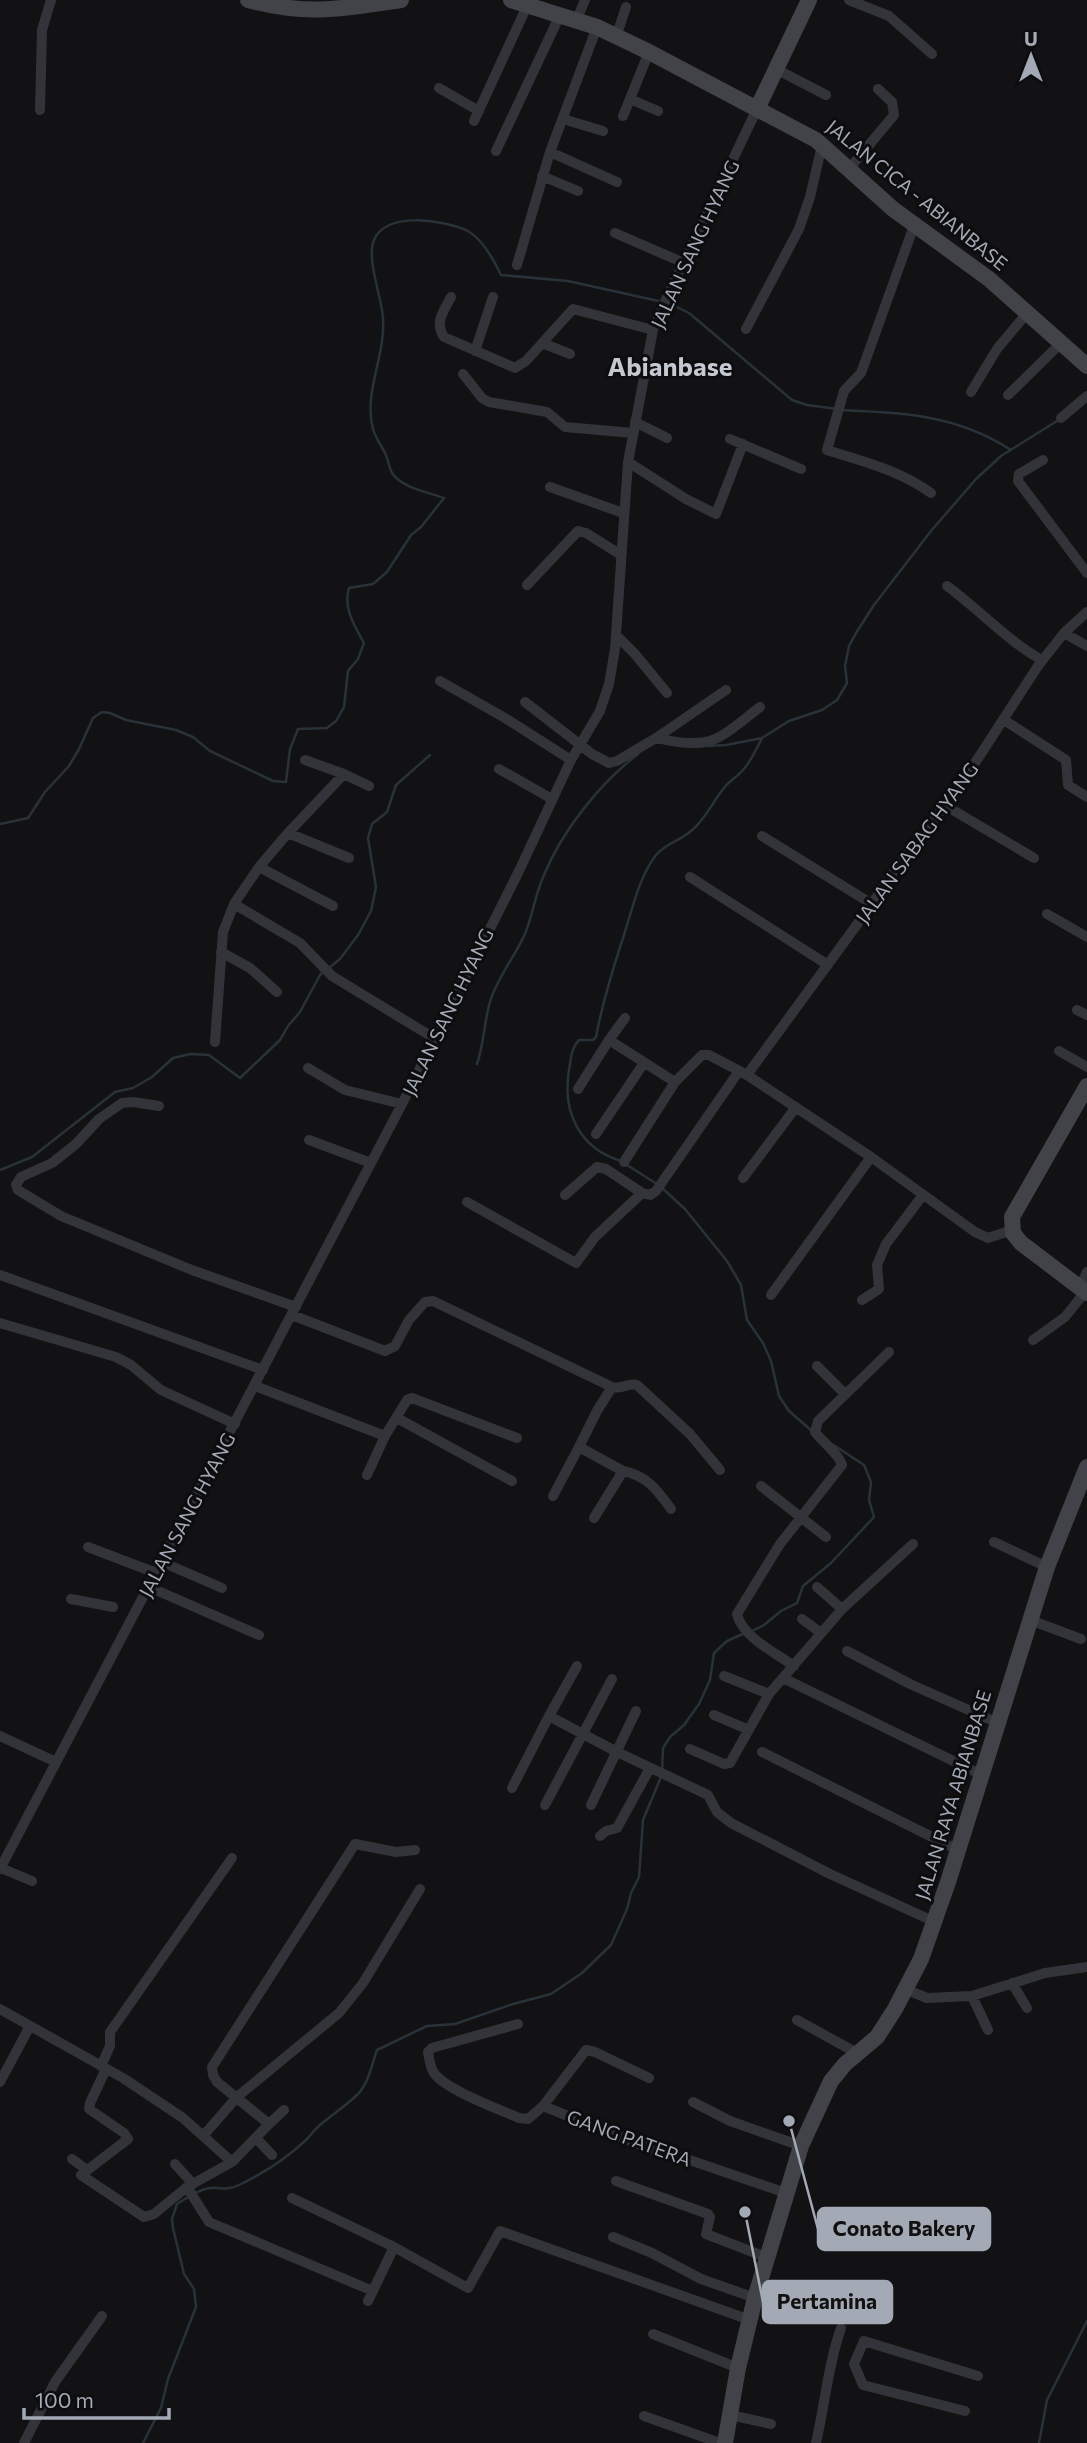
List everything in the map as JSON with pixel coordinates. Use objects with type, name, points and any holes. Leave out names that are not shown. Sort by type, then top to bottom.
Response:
[{"type":"main road","points":[[248,0],[304,11],[325,11],[401,0]]},
{"type":"main road","points":[[757,109],[809,0]]},
{"type":"main road","name":"JALAN CICA - ABIANBASE","points":[[519,2],[597,27],[822,145],[893,209],[989,279],[1086,362]]},
{"type":"main road","points":[[1085,1286],[1021,1243],[1012,1230],[1012,1217],[1087,1086]]},
{"type":"main road","name":"JALAN RAYA ABIANBASE","points":[[722,2443],[755,2298],[801,2146],[835,2075],[877,2037],[921,1959],[1047,1567],[1087,1467]]},
{"type":"street","points":[[40,110],[43,30],[51,0]]},
{"type":"street","points":[[496,151],[568,18],[585,0]]},
{"type":"street","points":[[849,0],[889,16],[932,54]]},
{"type":"street","points":[[439,88],[476,116],[519,2]]},
{"type":"street","points":[[615,37],[626,7]]},
{"type":"street","points":[[517,265],[550,152],[597,27]]},
{"type":"street","points":[[623,117],[649,52]]},
{"type":"street","points":[[776,69],[826,95]]},
{"type":"street","points":[[849,169],[894,115],[892,102],[878,89]]},
{"type":"street","points":[[630,99],[658,111]]},
{"type":"street","name":"JALAN SANG HYANG","points":[[0,1868],[402,1104],[518,873],[571,760],[600,711],[607,690],[617,636],[628,462],[653,330],[757,109]]},
{"type":"street","points":[[563,119],[603,131]]},
{"type":"street","points":[[746,328],[799,229],[810,197],[822,145]]},
{"type":"street","points":[[550,152],[617,182]]},
{"type":"street","points":[[542,176],[578,191]]},
{"type":"street","points":[[915,223],[861,373],[844,391],[827,450],[893,471],[913,480],[931,493]]},
{"type":"street","points":[[615,233],[684,263]]},
{"type":"street","points":[[451,297],[439,321],[442,334],[515,368],[526,361],[566,315],[575,309],[653,330]]},
{"type":"street","points":[[475,351],[493,297]]},
{"type":"street","points":[[971,392],[997,349],[1027,313]]},
{"type":"street","points":[[542,343],[570,354]]},
{"type":"street","points":[[1008,395],[1061,343]]},
{"type":"street","points":[[463,373],[482,398],[489,402],[547,412],[565,427],[634,427],[667,438]]},
{"type":"street","points":[[1061,418],[1087,396]]},
{"type":"street","points":[[730,439],[801,469]]},
{"type":"street","points":[[628,462],[685,499],[716,514],[743,444]]},
{"type":"street","points":[[1043,460],[1019,474],[1017,479],[1087,573]]},
{"type":"street","points":[[550,486],[623,513]]},
{"type":"street","points":[[527,585],[578,531],[586,533],[621,555]]},
{"type":"street","points":[[947,586],[976,607],[1006,637],[1042,660]]},
{"type":"street","name":"JALAN SABAG HYANG","points":[[467,1202],[576,1263],[595,1237],[642,1193],[650,1195],[656,1191],[743,1073],[828,965],[889,878],[946,806],[1042,660],[1087,612]]},
{"type":"street","points":[[1065,633],[1087,646]]},
{"type":"street","points":[[617,636],[667,694]]},
{"type":"street","points":[[440,681],[571,760]]},
{"type":"street","points":[[524,702],[592,754],[609,763],[656,738],[726,690]]},
{"type":"street","points":[[656,738],[684,744],[718,740],[760,707]]},
{"type":"street","points":[[1004,720],[1066,760],[1068,785],[1087,797]]},
{"type":"street","points":[[305,760],[369,786]]},
{"type":"street","points":[[499,769],[552,799]]},
{"type":"street","points":[[215,1042],[225,922],[259,867],[344,774]]},
{"type":"street","points":[[946,806],[1034,858]]},
{"type":"street","points":[[288,833],[349,858]]},
{"type":"street","points":[[762,836],[872,904]]},
{"type":"street","points":[[259,867],[333,906]]},
{"type":"street","points":[[690,877],[828,965]]},
{"type":"street","points":[[234,904],[300,943],[332,976],[434,1038]]},
{"type":"street","points":[[1047,914],[1087,937]]},
{"type":"street","points":[[221,952],[250,968],[277,992]]},
{"type":"street","points":[[578,1089],[625,1018]]},
{"type":"street","points":[[609,1041],[675,1082]]},
{"type":"street","points":[[1059,1051],[1087,1067]]},
{"type":"street","points":[[624,1162],[675,1082],[705,1054],[743,1073],[796,1107],[984,1237],[1012,1230]]},
{"type":"street","points":[[596,1134],[644,1063]]},
{"type":"street","points":[[308,1068],[345,1090],[402,1104]]},
{"type":"street","points":[[159,1106],[122,1103],[99,1119],[76,1144],[52,1163],[21,1177],[16,1185],[18,1190],[61,1216],[385,1351],[395,1346],[409,1320],[425,1302],[433,1301],[612,1388],[621,1390],[632,1384],[637,1385],[690,1434],[720,1470]]},
{"type":"street","points":[[743,1178],[796,1107]]},
{"type":"street","points":[[309,1140],[371,1163]]},
{"type":"street","points":[[771,1295],[871,1157]]},
{"type":"street","points":[[565,1195],[597,1167],[606,1169],[642,1193]]},
{"type":"street","points":[[862,1300],[879,1289],[877,1265],[886,1244],[923,1195]]},
{"type":"street","points":[[0,1275],[263,1370]]},
{"type":"street","points":[[1032,1340],[1065,1317],[1085,1286]]},
{"type":"street","points":[[0,1322],[116,1357],[131,1365],[161,1390],[235,1424]]},
{"type":"street","points":[[794,1666],[749,1633],[737,1618],[780,1544],[842,1465],[840,1458],[815,1432],[818,1421],[889,1352]]},
{"type":"street","points":[[817,1366],[845,1394]]},
{"type":"street","points":[[255,1385],[385,1436]]},
{"type":"street","points":[[553,1496],[597,1411],[612,1388]]},
{"type":"street","points":[[367,1475],[385,1436],[407,1400],[412,1398],[517,1438]]},
{"type":"street","points":[[397,1418],[512,1481]]},
{"type":"street","points":[[579,1447],[623,1471],[649,1481],[671,1509]]},
{"type":"street","points":[[594,1518],[623,1471]]},
{"type":"street","points":[[761,1486],[826,1537]]},
{"type":"street","points":[[994,1542],[1047,1567]]},
{"type":"street","points":[[690,1749],[730,1763],[769,1693],[842,1609],[913,1544]]},
{"type":"street","points":[[88,1547],[156,1573]]},
{"type":"street","points":[[162,1562],[222,1588]]},
{"type":"street","points":[[149,1587],[259,1635]]},
{"type":"street","points":[[817,1587],[842,1609]]},
{"type":"street","points":[[71,1599],[113,1607]]},
{"type":"street","points":[[802,1619],[821,1633]]},
{"type":"street","points":[[1030,1620],[1082,1639]]},
{"type":"street","points":[[848,1651],[910,1684],[998,1723]]},
{"type":"street","points":[[512,1788],[577,1666]]},
{"type":"street","points":[[724,1676],[769,1693]]},
{"type":"street","points":[[783,1678],[982,1775]]},
{"type":"street","points":[[545,1805],[612,1679]]},
{"type":"street","points":[[591,1805],[636,1712]]},
{"type":"street","points":[[714,1715],[749,1730]]},
{"type":"street","points":[[549,1716],[582,1735],[708,1795],[717,1812],[732,1823],[830,1874],[935,1922]]},
{"type":"street","points":[[0,1736],[56,1762]]},
{"type":"street","points":[[762,1752],[958,1850]]},
{"type":"street","points":[[600,1836],[617,1828],[652,1769]]},
{"type":"street","points":[[269,2124],[215,2079],[212,2067],[355,1844],[396,1852],[415,1850]]},
{"type":"street","points":[[232,1858],[110,2032],[110,2046],[89,2109],[124,2133],[128,2139],[81,2175],[138,2216],[148,2217],[232,2162],[284,2110]]},
{"type":"street","points":[[0,1868],[32,1881]]},
{"type":"street","points":[[203,2136],[237,2096],[339,2013],[363,1983],[420,1889]]},
{"type":"street","points":[[905,1989],[927,1998],[972,1996],[1045,1973],[1087,1967]]},
{"type":"street","points":[[1012,1983],[1027,2008]]},
{"type":"street","points":[[972,1996],[988,2030]]},
{"type":"street","points":[[0,2009],[104,2067],[183,2118],[232,2162]]},
{"type":"street","points":[[797,2020],[857,2053]]},
{"type":"street","name":"GANG PATERA","points":[[518,2024],[437,2045],[428,2052],[435,2075],[467,2095],[519,2118],[528,2119],[544,2106],[653,2150],[676,2155],[786,2193]]},
{"type":"street","points":[[0,2082],[30,2026]]},
{"type":"street","points":[[544,2106],[586,2050],[649,2078]]},
{"type":"street","points":[[693,2102],[730,2121],[801,2146]]},
{"type":"street","points":[[256,2138],[272,2155]]},
{"type":"street","points":[[72,2159],[87,2170]]},
{"type":"street","points":[[175,2164],[206,2220],[371,2296],[394,2247]]},
{"type":"street","points":[[616,2180],[708,2214],[710,2217],[706,2234],[768,2258]]},
{"type":"street","points":[[292,2198],[394,2247],[468,2288],[500,2231],[750,2320]]},
{"type":"street","points":[[612,2237],[652,2253],[701,2279],[755,2298]]},
{"type":"street","points":[[24,2443],[55,2382],[102,2316]]},
{"type":"street","points":[[816,2443],[827,2396],[830,2362],[841,2328]]},
{"type":"street","points":[[653,2334],[738,2368]]},
{"type":"street","points":[[965,2411],[863,2385],[854,2364],[858,2351],[863,2341],[978,2376]]},
{"type":"street","points":[[836,2344],[858,2351]]},
{"type":"street","points":[[730,2415],[771,2424]]},
{"type":"street","points":[[644,2416],[722,2443]]},
{"type":"waterway","points":[[0,824],[28,818],[45,792],[69,766],[93,718],[102,712],[126,720],[176,730],[193,737],[210,751],[273,781],[286,782],[290,749],[298,729],[327,728],[336,721],[344,707],[348,671],[358,659],[364,643],[348,609],[349,588],[373,584],[387,572],[411,535],[421,527],[444,498],[409,486],[396,478],[373,429],[371,402],[383,318],[373,268],[372,248],[380,231],[402,221],[416,220],[456,226],[477,238],[501,275],[568,281],[663,302]]},
{"type":"waterway","points":[[669,303],[689,313],[792,400],[837,409]]},
{"type":"waterway","points":[[843,410],[930,418],[971,429],[1011,450]]},
{"type":"waterway","points":[[708,746],[762,738],[789,721],[822,710],[837,700],[847,683],[845,666],[849,646],[856,633],[931,531],[976,479],[1001,456],[1057,421]]},
{"type":"waterway","points":[[621,1161],[606,1155],[584,1138],[571,1114],[568,1085],[573,1050],[579,1040],[593,1040],[596,1037],[635,898],[649,865],[660,851],[696,827],[723,789],[746,767],[762,738]]},
{"type":"waterway","points":[[477,1064],[493,993],[524,936],[541,882],[552,858],[596,793],[638,754]]},
{"type":"waterway","points":[[330,967],[340,959],[358,935],[371,911],[376,887],[368,838],[372,824],[387,812],[396,785],[430,755]]},
{"type":"waterway","points":[[0,1170],[32,1157],[115,1092],[133,1088],[152,1077],[173,1058],[190,1054],[209,1055],[240,1078],[280,1040],[324,971]]},
{"type":"waterway","points":[[627,1165],[657,1184]]},
{"type":"waterway","points":[[662,1188],[685,1209],[727,1261],[741,1285],[747,1320],[763,1343],[771,1361],[779,1396],[789,1411],[812,1431]]},
{"type":"waterway","points":[[752,1631],[797,1603],[803,1586],[831,1563],[874,1517],[869,1500],[871,1482],[864,1465],[832,1444]]},
{"type":"waterway","points":[[662,1771],[663,1748],[699,1704],[710,1680],[714,1653],[727,1641],[745,1633]]},
{"type":"waterway","points":[[194,2194],[208,2188],[239,2185],[291,2153],[358,2094],[368,2078],[377,2050],[427,2026],[455,2024],[551,1994],[582,1973],[611,1945],[627,1909],[639,1877],[643,1820],[661,1777]]},
{"type":"waterway","points":[[143,2443],[161,2408],[168,2379],[196,2307],[194,2289],[184,2274],[172,2219],[177,2204],[188,2197]]},
{"type":"waterway","points":[[1039,2443],[1047,2400],[1087,2321]]},
{"type":"place","name":"Conato Bakery","points":[[789,2121]]},
{"type":"place","name":"Pertamina","points":[[745,2212]]},
{"type":"district","name":"Abianbase","points":[[670,367]]}]
